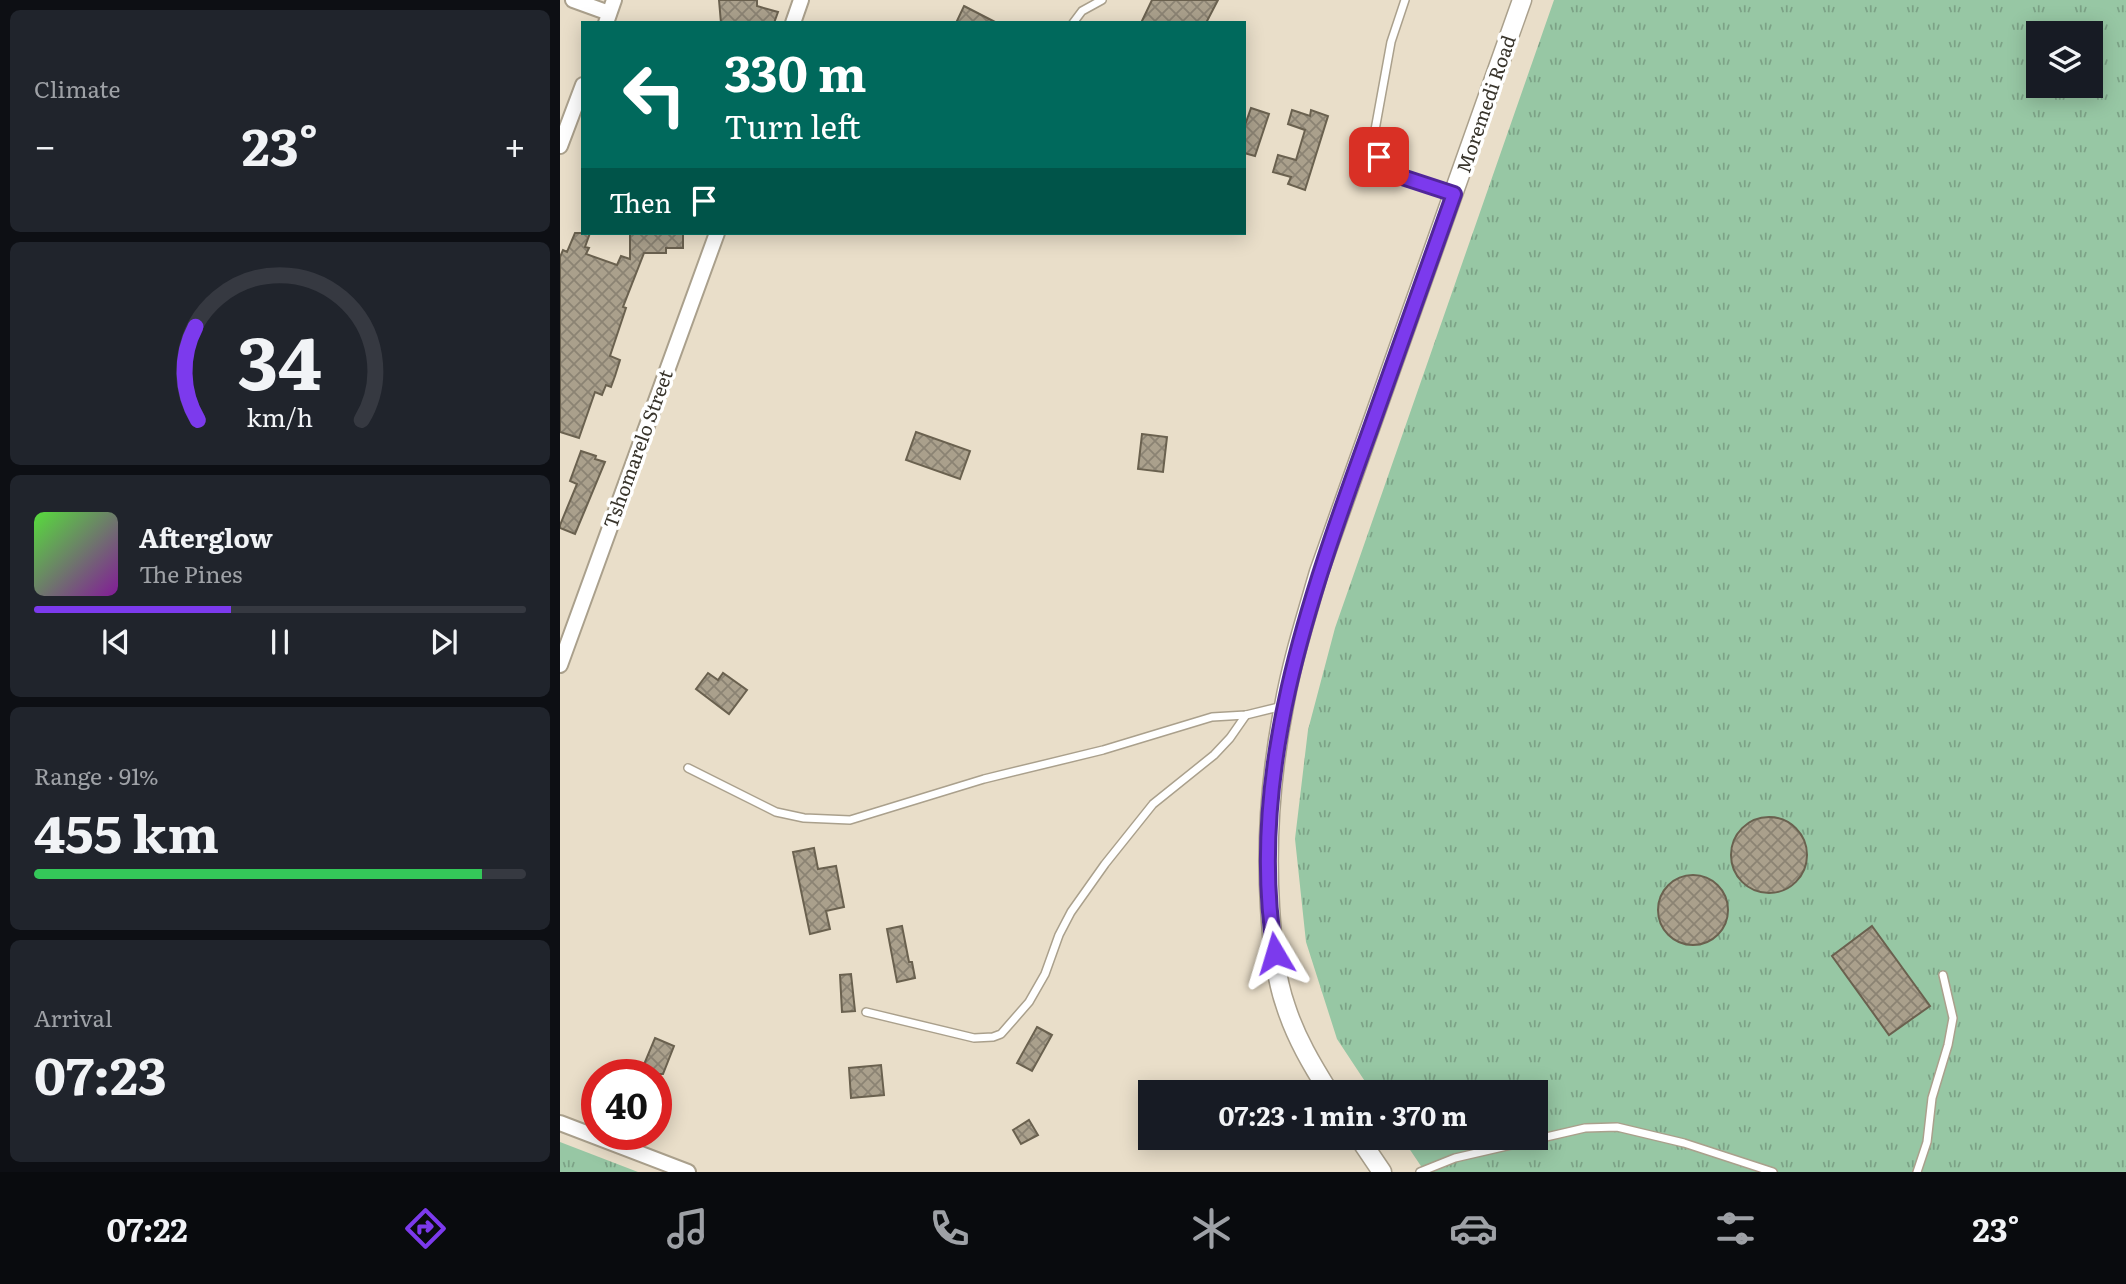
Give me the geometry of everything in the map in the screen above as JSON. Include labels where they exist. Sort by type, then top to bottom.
[{"type":"street","points":[[573,0],[610,12]]},
{"type":"street","points":[[794,21],[801,0]]},
{"type":"street","name":"Moremedi Road","points":[[1321,1080],[1306,1056],[1285,1006],[1272,934],[1269,827],[1283,706],[1319,572],[1522,0]]},
{"type":"street","points":[[560,146],[581,90]]},
{"type":"street","name":"Tshomarelo Street","points":[[560,665],[716,235]]},
{"type":"street","points":[[560,1123],[688,1172]]},
{"type":"street","points":[[1367,1150],[1381,1172]]},
{"type":"lane","points":[[1074,21],[1082,11],[1102,0]]},
{"type":"lane","points":[[1405,0],[1391,41],[1375,130],[1379,157],[1396,175],[1454,194]]},
{"type":"lane","points":[[688,768],[776,812],[804,818],[850,820],[984,779],[1103,750],[1212,717],[1246,715],[1283,706]]},
{"type":"lane","points":[[866,1012],[974,1038],[1001,1034],[1029,1002],[1045,974],[1059,935],[1071,912],[1105,864],[1153,804],[1213,755],[1230,738],[1246,715]]},
{"type":"lane","points":[[1917,1172],[1927,1142],[1932,1098],[1948,1045],[1952,1018],[1943,975]]},
{"type":"lane","points":[[1420,1172],[1455,1158],[1585,1128],[1617,1127],[1684,1143],[1773,1172]]},
{"type":"green space","points":[[1554,0],[2126,0],[2126,1172],[1425,1172],[1410,1150],[1548,1150],[1548,1080],[1364,1080],[1337,1039],[1306,942],[1295,839],[1308,730],[1335,628]]},
{"type":"green space","points":[[560,1142],[638,1172],[560,1172]]},
{"type":"building","points":[[719,0],[757,0],[757,6],[778,12],[775,21],[721,21]]},
{"type":"building","points":[[1152,0],[1218,0],[1207,21],[1142,21]]},
{"type":"building","points":[[964,6],[993,21],[957,21]]},
{"type":"building","points":[[1251,108],[1269,114],[1255,156],[1246,154],[1246,122]]},
{"type":"building","points":[[1292,110],[1310,116],[1311,110],[1328,116],[1305,190],[1288,184],[1291,177],[1273,172],[1278,155],[1296,160],[1305,130],[1288,124]]},
{"type":"building","points":[[575,233],[589,235],[585,247],[589,248],[586,254],[617,265],[621,256],[630,259],[630,235],[683,235],[683,248],[666,248],[666,253],[644,253],[623,307],[626,308],[610,356],[620,360],[615,376],[611,387],[606,385],[602,395],[595,392],[579,438],[560,432],[560,257],[563,250],[567,252]]},
{"type":"building","points":[[916,432],[970,451],[960,479],[906,460]]},
{"type":"building","points":[[1142,434],[1167,437],[1163,472],[1138,469]]},
{"type":"building","points":[[581,451],[605,462],[575,534],[560,528],[560,525],[577,484],[570,481]]},
{"type":"building","points":[[708,673],[718,680],[723,673],[747,690],[729,714],[696,689]]},
{"type":"building","points":[[1769,817],[1783,820],[1796,828],[1804,841],[1807,855],[1804,869],[1796,882],[1783,890],[1769,893],[1755,890],[1742,882],[1734,869],[1731,855],[1734,841],[1742,828],[1755,820]]},
{"type":"building","points":[[814,848],[818,869],[836,866],[844,907],[826,911],[830,929],[810,934],[793,852]]},
{"type":"building","points":[[1693,875],[1718,885],[1728,910],[1718,935],[1693,945],[1668,935],[1658,910],[1668,885]]},
{"type":"building","points":[[902,926],[915,978],[897,982],[887,929]]},
{"type":"building","points":[[1872,926],[1930,1006],[1889,1035],[1832,956]]},
{"type":"building","points":[[851,974],[855,1011],[842,1012],[840,975]]},
{"type":"building","points":[[1037,1027],[1052,1035],[1032,1071],[1017,1063]]},
{"type":"building","points":[[655,1038],[674,1046],[669,1059],[646,1059]]},
{"type":"building","points":[[881,1065],[884,1095],[851,1098],[849,1068]]},
{"type":"building","points":[[1029,1120],[1038,1135],[1021,1144],[1013,1130]]},
{"type":"route","points":[[1275,953],[1269,883],[1269,827],[1283,706],[1319,572],[1454,194],[1396,175],[1379,157]]}]
